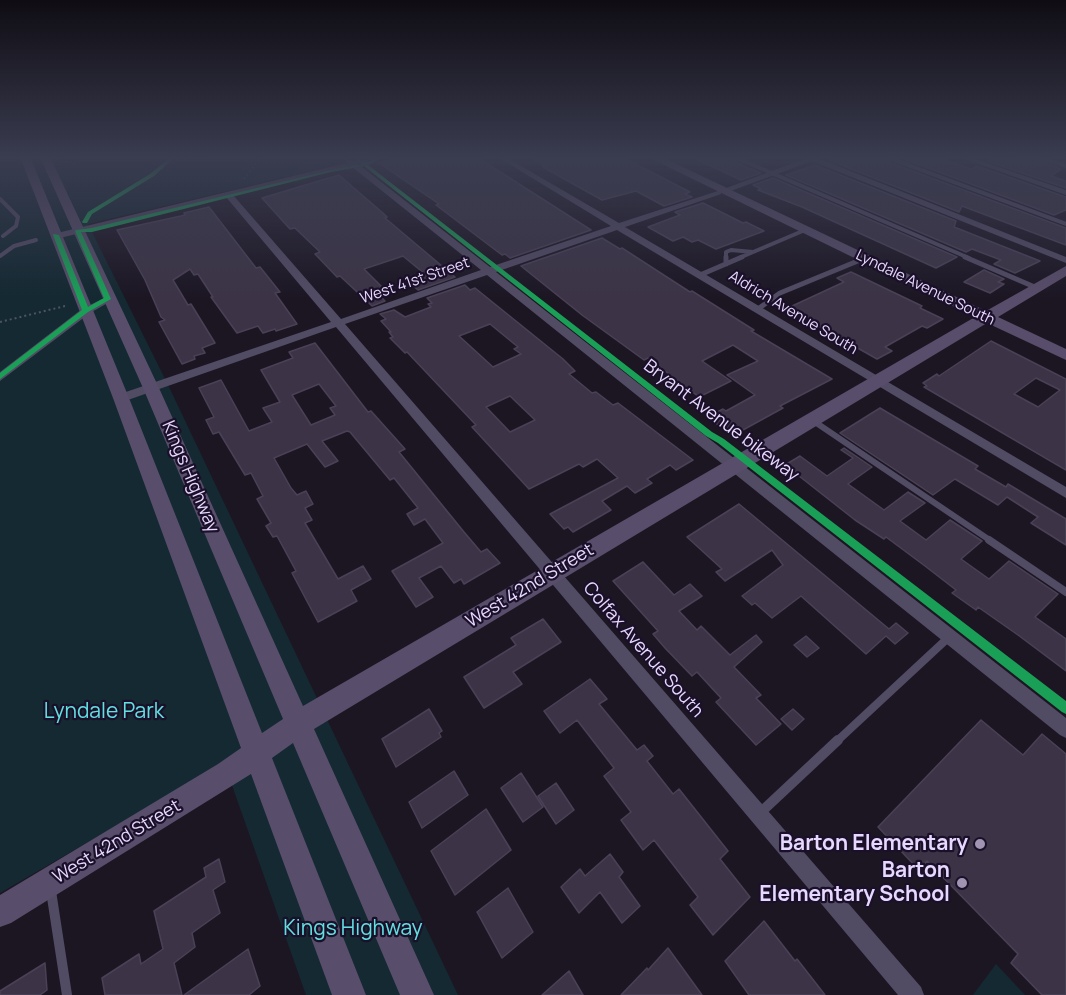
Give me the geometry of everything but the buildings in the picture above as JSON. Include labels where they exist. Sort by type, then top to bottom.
[{"type":"street","name":"Kings Highway","points":[[44,205],[56,236],[75,309],[121,398],[349,995]]},
{"type":"street","name":"Kings Highway","points":[[67,205],[151,388],[296,724],[417,995]]},
{"type":"street","points":[[56,236],[175,205]]},
{"type":"street","name":"Colfax Avenue South","points":[[245,205],[338,324],[913,995]]},
{"type":"street","points":[[406,205],[1066,729]]},
{"type":"street","name":"Aldrich Avenue South","points":[[582,205],[1066,493]]},
{"type":"street","name":"West 41st Street","points":[[121,398],[680,205]]},
{"type":"street","name":"Lyndale Avenue South","points":[[752,205],[1066,355]]},
{"type":"street","points":[[929,205],[1066,260]]},
{"type":"street","name":"West 42nd Street","points":[[0,912],[256,755],[296,724],[1066,270]]},
{"type":"street","points":[[0,377],[75,309],[108,299]]},
{"type":"lane","points":[[9,205],[18,215],[19,222],[16,229],[2,236],[14,246]]},
{"type":"lane","points":[[846,205],[1036,288]]},
{"type":"lane","points":[[1016,205],[1066,224]]},
{"type":"lane","points":[[700,275],[806,230]]},
{"type":"lane","points":[[0,256],[14,246],[36,240]]},
{"type":"lane","points":[[726,264],[726,252],[731,250],[753,252]]},
{"type":"lane","points":[[758,309],[780,293],[834,268],[847,267],[865,258]]},
{"type":"lane","points":[[812,420],[1066,592]]},
{"type":"lane","points":[[758,814],[949,637]]},
{"type":"lane","points":[[50,882],[67,995]]},
{"type":"path","points":[[0,322],[75,309]]},
{"type":"green space","name":"Lyndale Park","points":[[0,205],[166,205],[88,224],[169,387],[458,995],[306,995],[228,774],[235,757],[0,893]]},
{"type":"green space","points":[[996,964],[1025,995],[973,995]]},
{"type":"cycle path","points":[[85,222],[90,213],[102,205]]},
{"type":"cycle path","points":[[0,377],[86,311],[108,299],[78,231],[92,230],[192,205]]},
{"type":"cycle path","name":"Bryant Avenue bikeway","points":[[417,205],[709,434],[1066,708]]},
{"type":"cycle path","points":[[56,235],[86,311]]},
{"type":"place","name":"Barton Elementary","points":[[980,844]]},
{"type":"place","name":"Barton Elementary School","points":[[962,883]]}]
